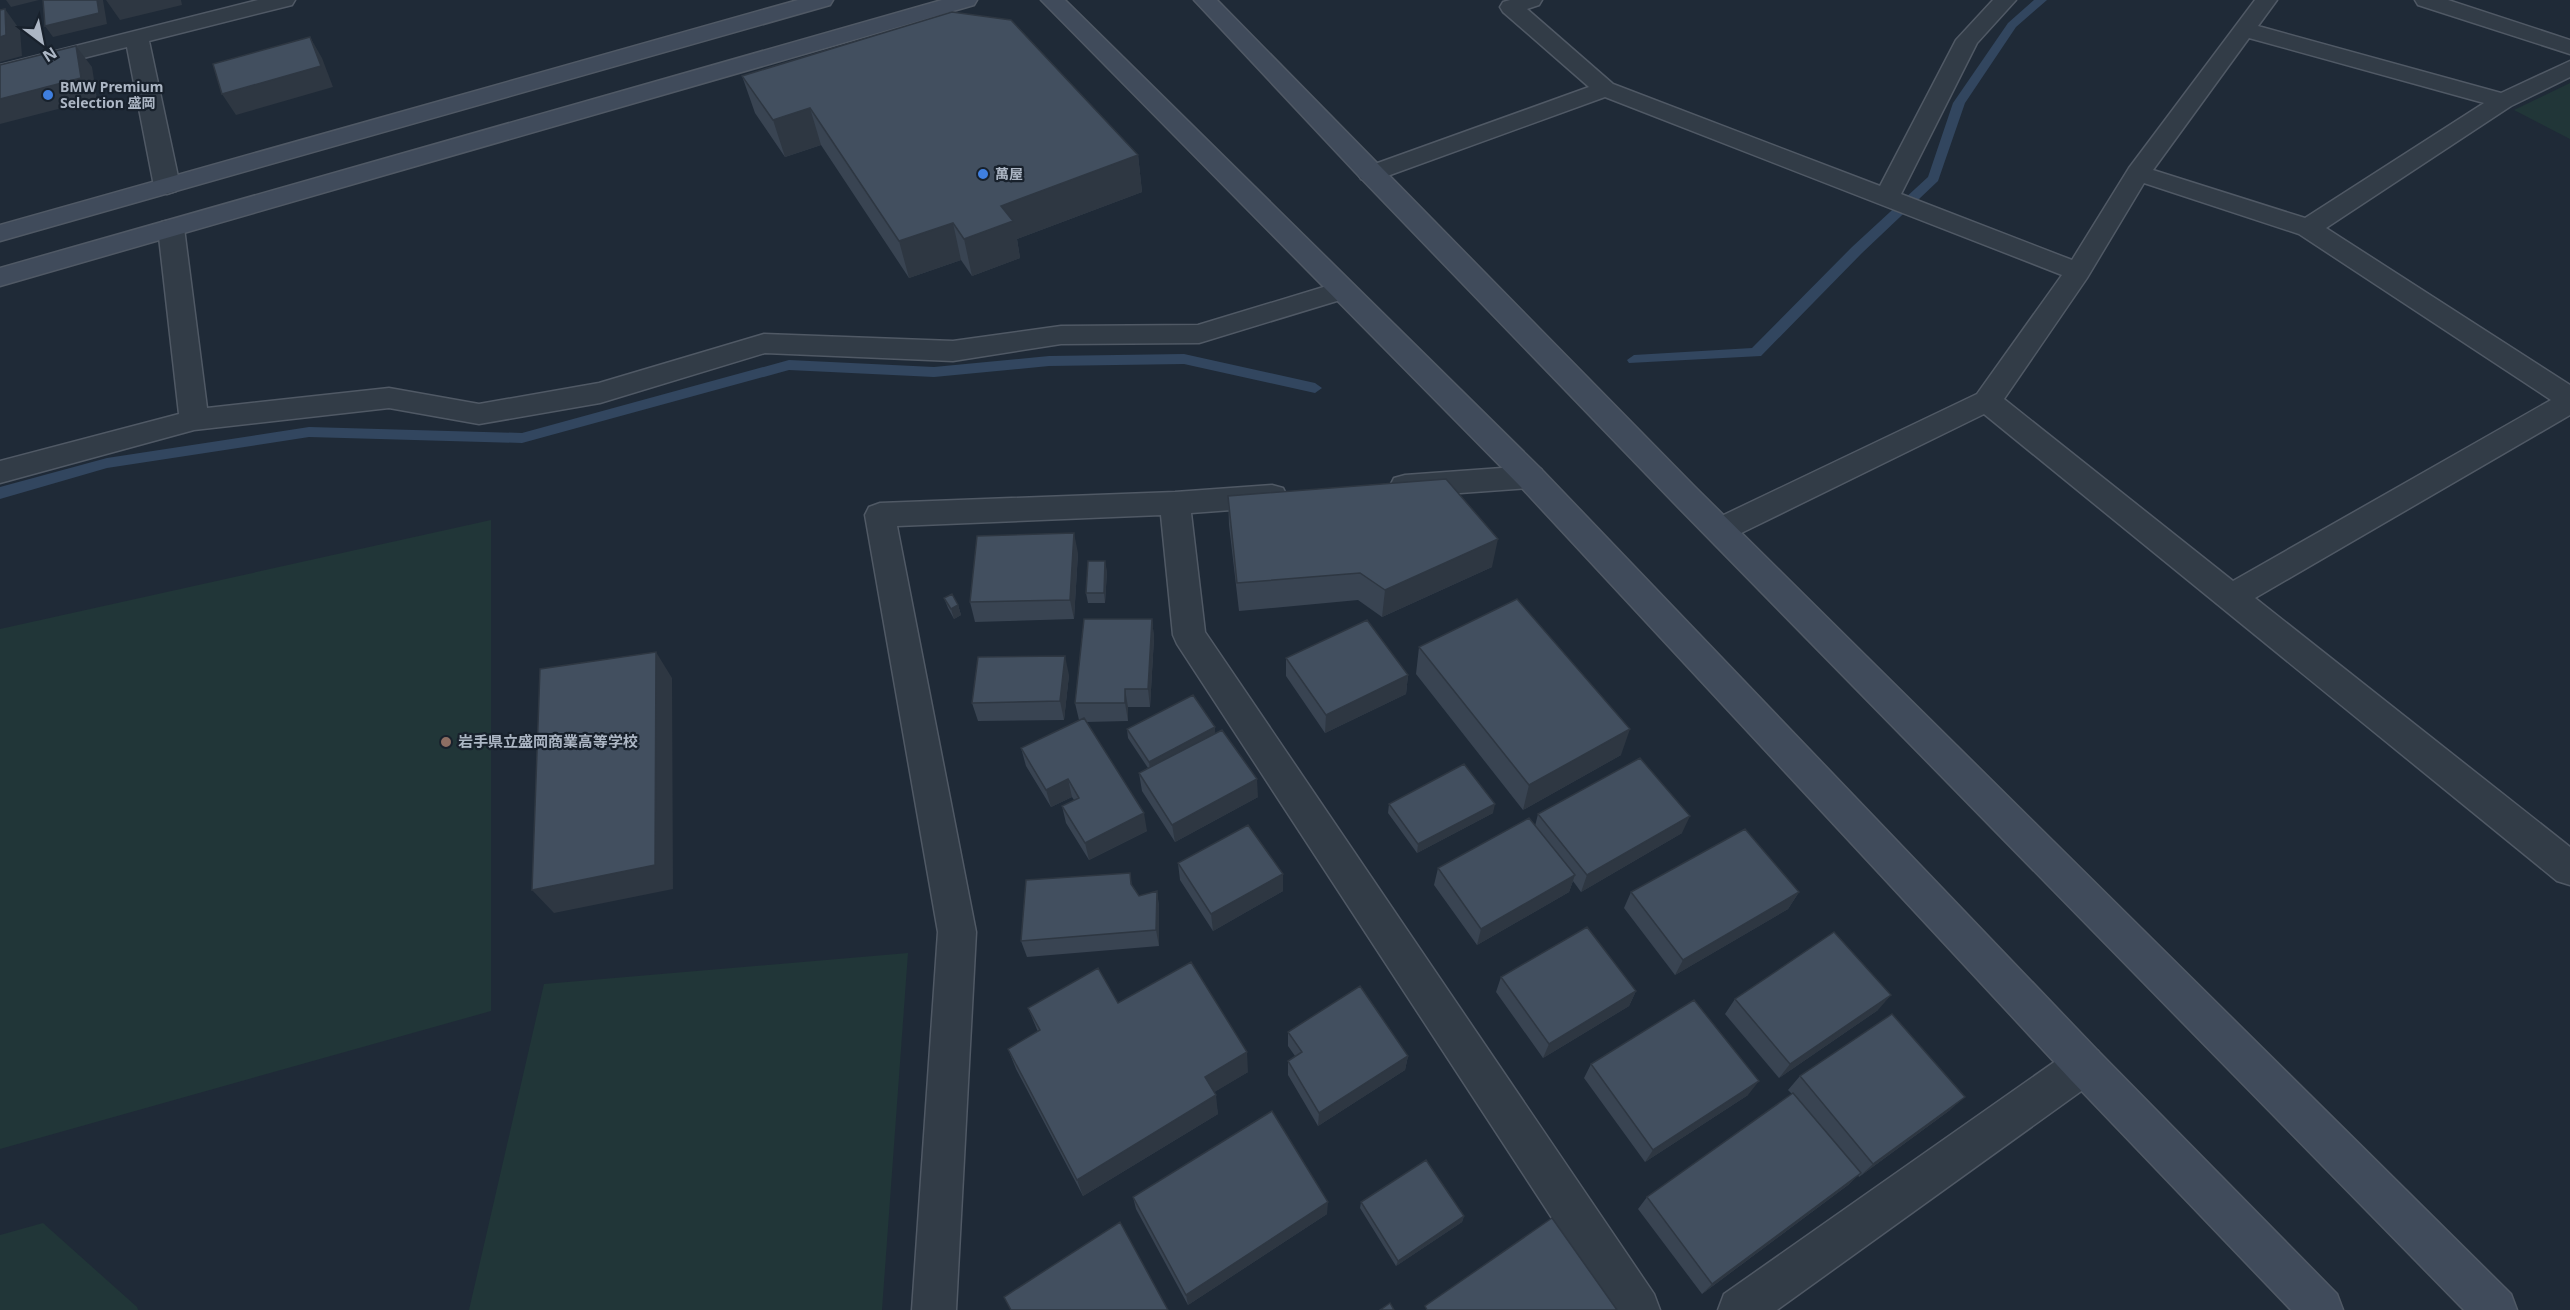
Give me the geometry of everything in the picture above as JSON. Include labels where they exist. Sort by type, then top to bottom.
[{"type":"street","points":[[0,72],[284,0]]},
{"type":"street","points":[[0,233],[822,0]]},
{"type":"street","points":[[0,277],[966,0]]},
{"type":"street","points":[[1052,0],[1341,291],[1530,477],[2084,1065],[2321,1310]]},
{"type":"street","points":[[1205,0],[1370,174],[1720,530],[2495,1310]]},
{"type":"street","points":[[1531,0],[1511,7],[1605,89],[2078,272]]},
{"type":"street","points":[[1886,199],[1967,40],[2005,0]]},
{"type":"street","points":[[1720,530],[1987,401],[2078,272],[2138,173],[2266,0]]},
{"type":"street","points":[[2426,0],[2570,47]]},
{"type":"street","points":[[2246,30],[2503,101]]},
{"type":"street","points":[[137,37],[166,186]]},
{"type":"street","points":[[2308,228],[2503,101],[2570,68]]},
{"type":"street","points":[[1370,174],[1605,89]]},
{"type":"street","points":[[2138,173],[2308,228],[2570,400],[2230,597]]},
{"type":"street","points":[[171,228],[194,420]]},
{"type":"street","points":[[0,472],[194,420],[389,398],[479,414],[600,393],[764,343],[953,351],[1061,335],[1199,334],[1341,291]]},
{"type":"street","points":[[1987,401],[2570,869]]},
{"type":"street","points":[[1376,488],[1530,477]]},
{"type":"street","points":[[934,1310],[957,932],[880,515],[1175,503],[1305,494]]},
{"type":"street","points":[[1175,503],[1189,635],[1638,1310]]},
{"type":"street","points":[[1740,1310],[2084,1065]]},
{"type":"green space","points":[[2570,83],[2570,139],[2514,110]]},
{"type":"green space","points":[[491,520],[491,1011],[0,1149],[0,629]]},
{"type":"green space","points":[[908,953],[882,1310],[469,1310],[544,984]]},
{"type":"green space","points":[[43,1223],[138,1310],[0,1310],[0,1235]]},
{"type":"building","points":[[43,0],[97,0],[99,13],[45,26]]},
{"type":"building","points":[[5,9],[6,35],[0,37],[0,10]]},
{"type":"building","name":"萬屋","points":[[952,12],[1011,20],[1138,155],[1001,206],[1013,221],[964,239],[953,223],[899,241],[810,108],[773,120],[742,76]]},
{"type":"building","points":[[310,37],[321,66],[222,94],[213,64]]},
{"type":"building","points":[[76,46],[81,78],[0,99],[0,65]]},
{"type":"building","points":[[1446,479],[1498,539],[1385,590],[1360,573],[1237,583],[1228,496]]},
{"type":"building","points":[[1074,533],[1070,600],[970,602],[977,536]]},
{"type":"building","points":[[1088,561],[1105,561],[1104,593],[1086,593]]},
{"type":"building","points":[[952,594],[958,605],[951,609],[944,598]]},
{"type":"building","points":[[1517,599],[1630,729],[1529,785],[1419,647]]},
{"type":"building","points":[[1084,619],[1152,619],[1148,689],[1125,689],[1125,703],[1075,703]]},
{"type":"building","points":[[1367,620],[1408,675],[1326,715],[1286,658]]},
{"type":"building","points":[[656,652],[655,865],[532,890],[540,669]]},
{"type":"building","points":[[1065,656],[1060,701],[972,703],[978,657]]},
{"type":"building","points":[[1193,695],[1215,727],[1149,762],[1127,729]]},
{"type":"building","points":[[1084,718],[1144,813],[1085,843],[1062,806],[1079,798],[1068,779],[1046,790],[1021,748]]},
{"type":"building","points":[[1222,730],[1257,779],[1172,825],[1139,773]]},
{"type":"building","points":[[1640,758],[1690,816],[1587,875],[1538,814]]},
{"type":"building","points":[[1464,764],[1495,804],[1418,844],[1389,804]]},
{"type":"building","points":[[1529,818],[1575,875],[1481,929],[1438,868]]},
{"type":"building","points":[[1248,825],[1283,874],[1211,914],[1178,863]]},
{"type":"building","points":[[1745,829],[1799,892],[1683,960],[1631,892]]},
{"type":"building","points":[[1130,873],[1131,884],[1139,896],[1157,891],[1156,930],[1021,941],[1026,880]]},
{"type":"building","points":[[1587,927],[1636,991],[1549,1044],[1501,977]]},
{"type":"building","points":[[1834,932],[1891,995],[1790,1064],[1735,999]]},
{"type":"building","points":[[1191,962],[1247,1052],[1205,1077],[1216,1095],[1077,1180],[1008,1049],[1040,1030],[1028,1008],[1098,968],[1118,1003]]},
{"type":"building","points":[[1360,986],[1408,1056],[1319,1113],[1288,1061],[1302,1052],[1288,1032]]},
{"type":"building","points":[[1694,1000],[1759,1081],[1653,1150],[1591,1064]]},
{"type":"building","points":[[1892,1014],[1965,1097],[1873,1164],[1800,1076]]},
{"type":"building","points":[[1793,1093],[1861,1173],[1712,1284],[1647,1197]]},
{"type":"building","points":[[1272,1111],[1328,1202],[1186,1295],[1133,1197]]},
{"type":"building","points":[[1426,1160],[1464,1216],[1398,1261],[1361,1202]]},
{"type":"building","points":[[1552,1218],[1617,1310],[1427,1310],[1425,1306]]},
{"type":"building","points":[[1120,1222],[1168,1310],[1011,1310],[1004,1297]]},
{"type":"building","points":[[1390,1303],[1394,1310],[1380,1310]]},
{"type":"waterway","points":[[1634,360],[1756,353],[1857,250],[1934,178],[1959,103],[2012,25],[2041,0]]},
{"type":"waterway","points":[[0,493],[107,463],[309,432],[522,438],[789,365],[934,372],[1049,361],[1184,359],[1315,388]]},
{"type":"place","name":"BMW Premium Selection 盛岡","points":[[48,95]]},
{"type":"place","name":"萬屋","points":[[983,174]]},
{"type":"place","name":"岩手県立盛岡商業高等学校","points":[[446,742]]}]
